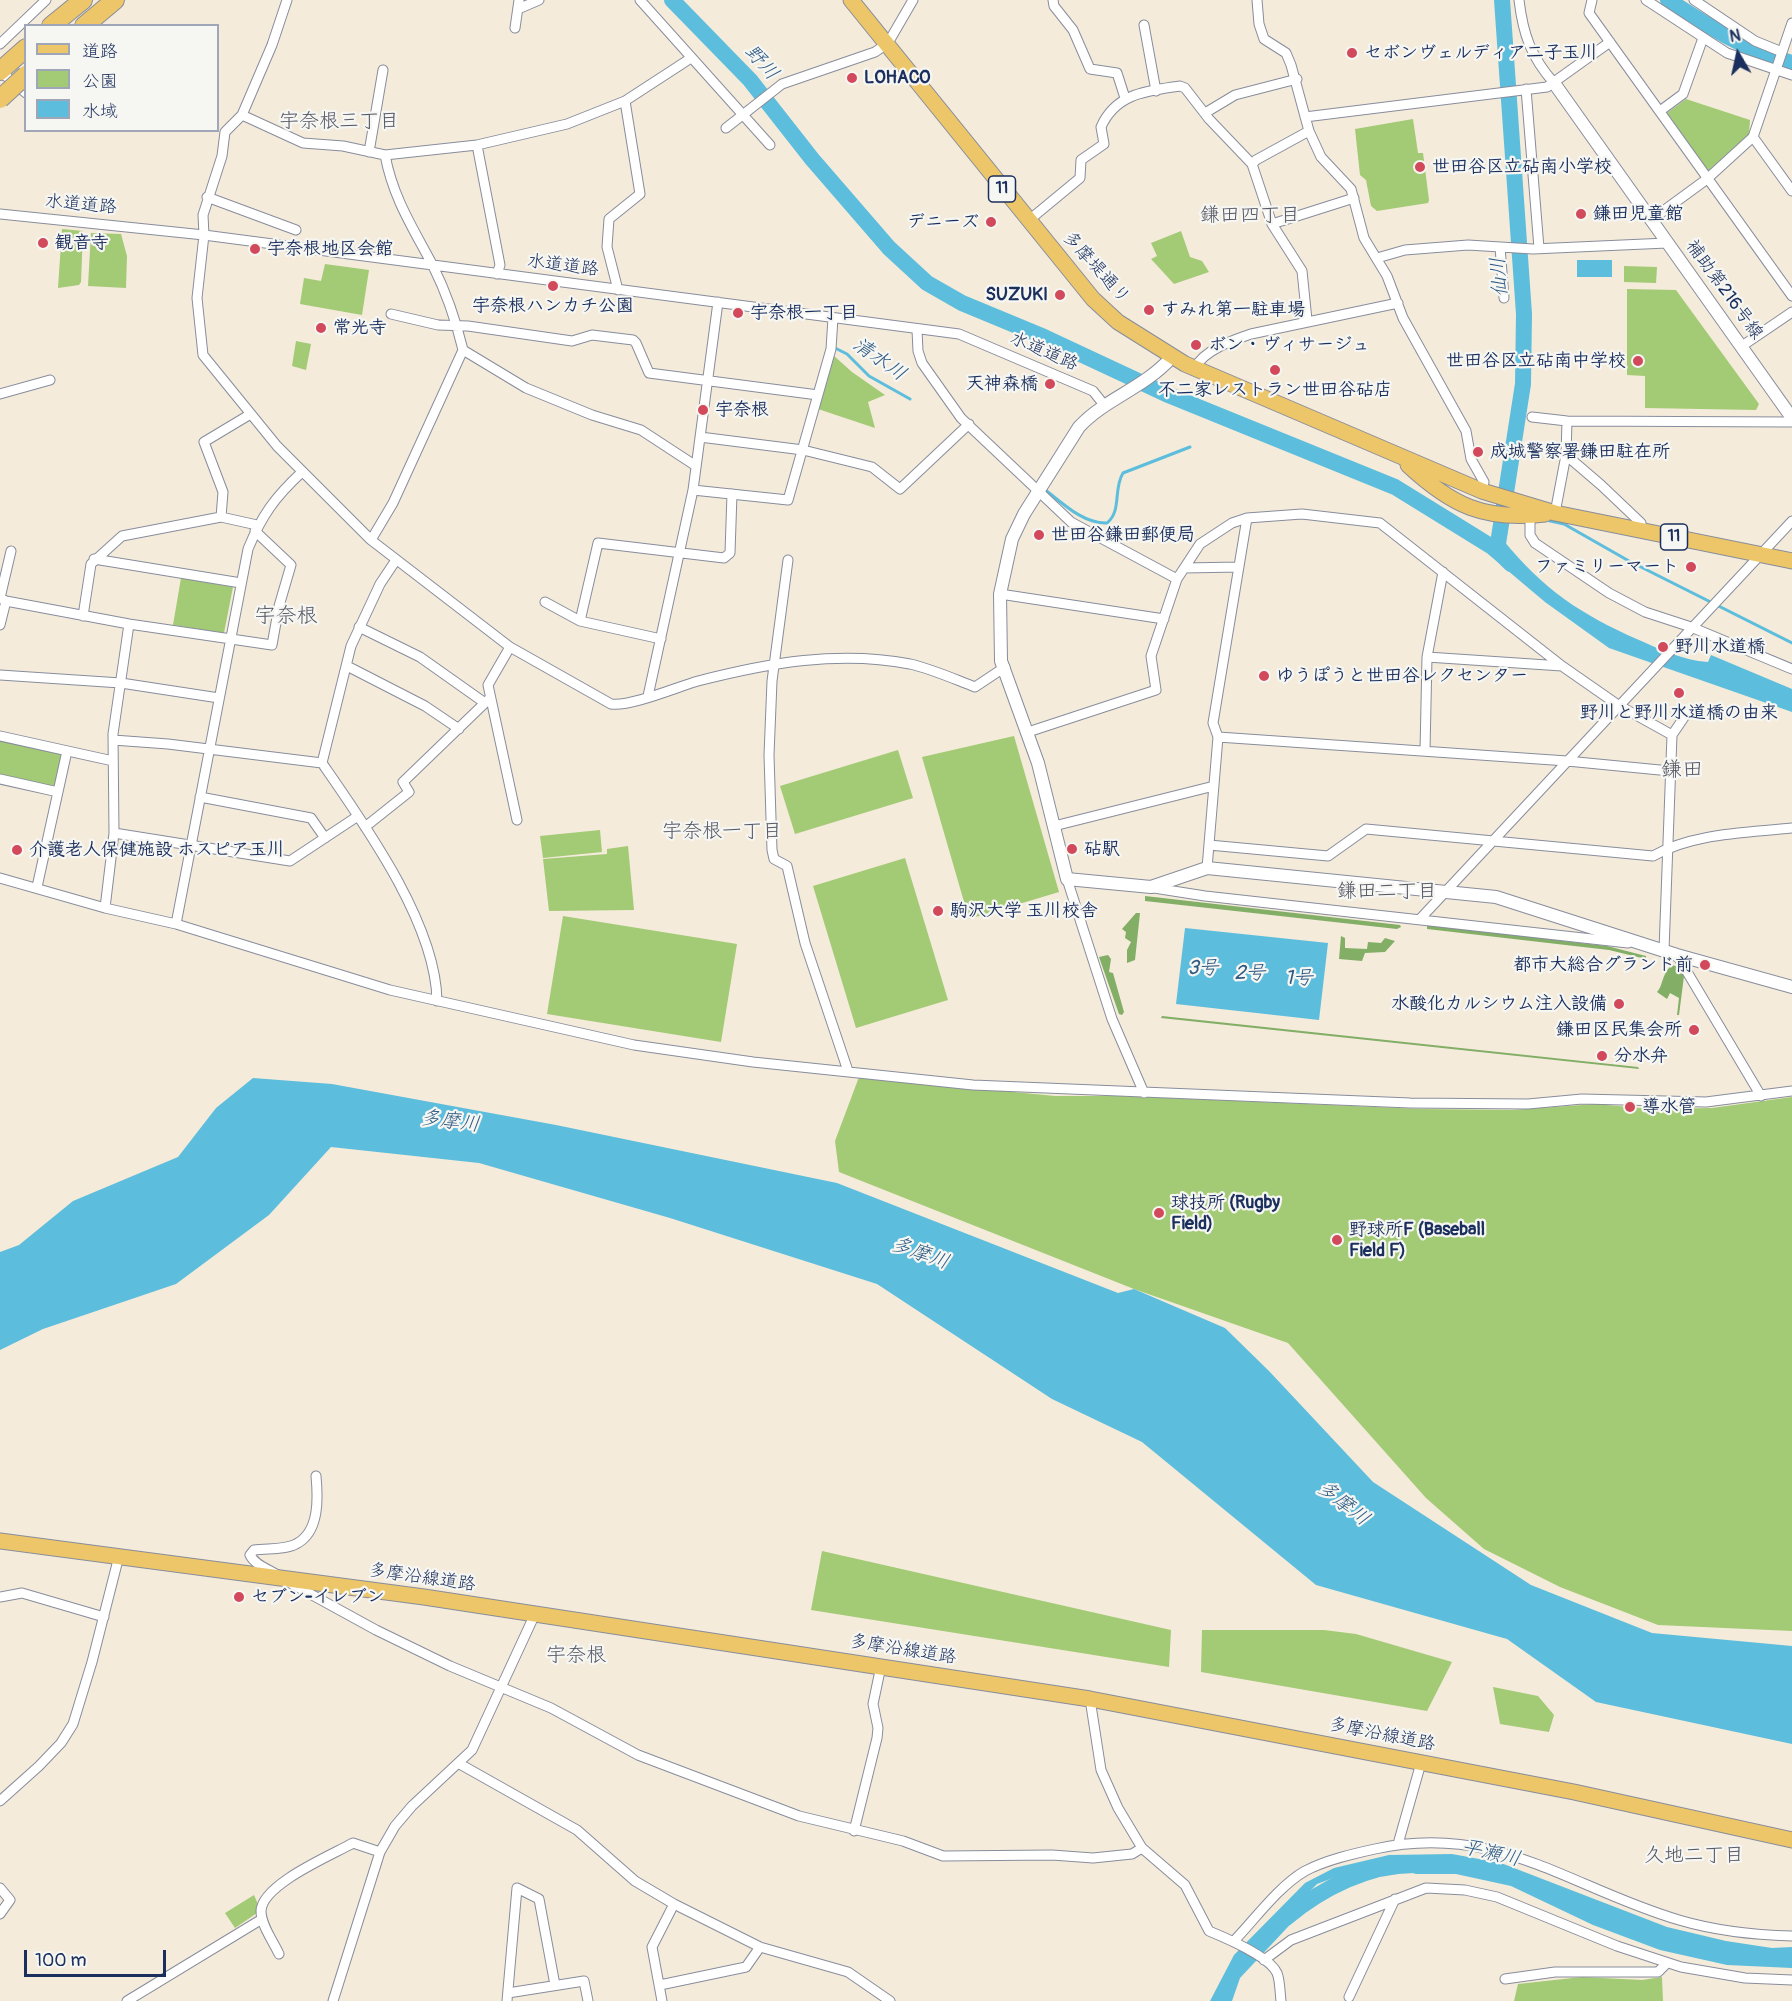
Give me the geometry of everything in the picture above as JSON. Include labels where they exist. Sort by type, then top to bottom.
[{"type":"highway","points":[[53,24],[83,0]]},
{"type":"highway","points":[[86,24],[116,0]]},
{"type":"highway","points":[[0,71],[24,50]]},
{"type":"highway","points":[[0,99],[24,77]]},
{"type":"main road","name":"多摩堤通り","points":[[851,0],[888,43],[1028,221],[1105,311],[1169,361],[1195,368],[1488,493],[1515,502],[1555,513],[1792,561]]},
{"type":"main road","name":"多摩堤通り","points":[[1397,454],[1433,488],[1469,509],[1487,514],[1530,516],[1555,513]]},
{"type":"main road","name":"多摩沿線道路","points":[[0,1541],[535,1614],[1090,1699],[1574,1792],[1792,1840]]},
{"type":"street","points":[[0,44],[46,0]]},
{"type":"street","points":[[287,0],[272,45],[242,115],[221,131],[222,156],[203,215],[204,235],[196,298],[203,355],[249,415],[302,472],[371,540],[425,579],[510,647],[610,704],[618,705],[775,663],[832,658],[873,659],[912,665],[975,687],[1005,667]]},
{"type":"street","points":[[515,28],[518,5],[539,0]]},
{"type":"street","points":[[640,0],[742,117],[770,145]]},
{"type":"street","points":[[726,128],[782,84],[875,52],[888,43],[913,0]]},
{"type":"street","points":[[1053,0],[1054,6],[1073,30],[1090,69],[1118,73],[1125,98]]},
{"type":"street","points":[[1257,0],[1259,24],[1264,39],[1286,53],[1297,79],[1309,130],[1321,157],[1352,189],[1364,238],[1377,258],[1398,303],[1466,431],[1471,459],[1488,493]]},
{"type":"street","name":"補助第216号線","points":[[1519,0],[1527,44],[1540,68],[1554,84],[1742,346],[1792,420]]},
{"type":"street","points":[[1592,0],[1589,13],[1792,296]]},
{"type":"street","points":[[1646,0],[1727,53],[1792,75]]},
{"type":"street","points":[[1694,0],[1755,41],[1782,52]]},
{"type":"street","points":[[1651,220],[1707,179],[1753,136],[1792,23]]},
{"type":"street","points":[[1144,26],[1156,91]]},
{"type":"street","points":[[1660,111],[1683,94],[1703,38]]},
{"type":"street","points":[[1305,117],[1547,87],[1610,42]]},
{"type":"street","points":[[242,115],[303,143],[386,155],[477,145],[567,124],[625,102],[690,58]]},
{"type":"street","points":[[369,152],[384,70]]},
{"type":"street","points":[[0,71],[24,91]]},
{"type":"street","points":[[1204,113],[1235,94],[1297,79]]},
{"type":"street","points":[[1028,221],[1077,180],[1081,160],[1104,144],[1101,135],[1104,120],[1125,98],[1180,86],[1185,88],[1204,113],[1252,164],[1272,224],[1302,271],[1307,320]]},
{"type":"street","points":[[1523,89],[1536,248]]},
{"type":"street","points":[[618,290],[607,248],[609,219],[640,194],[625,102]]},
{"type":"street","points":[[1252,164],[1309,130]]},
{"type":"street","points":[[1753,136],[1792,192]]},
{"type":"street","points":[[477,145],[500,265],[497,274]]},
{"type":"street","points":[[371,540],[393,503],[463,350],[457,327],[432,266],[391,185],[386,155]]},
{"type":"street","points":[[207,197],[296,230]]},
{"type":"street","points":[[1272,224],[1354,198]]},
{"type":"street","name":"水道道路","points":[[0,214],[204,235],[959,334],[1093,391],[1105,406]]},
{"type":"street","points":[[1377,258],[1405,250],[1468,245],[1536,248],[1667,243]]},
{"type":"street","points":[[1504,247],[1504,298]]},
{"type":"street","points":[[648,696],[693,490],[718,303]]},
{"type":"street","points":[[1195,368],[1198,362],[1229,342],[1307,320],[1398,303]]},
{"type":"street","points":[[1742,346],[1792,312]]},
{"type":"street","points":[[391,314],[457,327],[572,341],[592,335],[633,340],[649,374],[818,395]]},
{"type":"street","points":[[693,490],[788,500],[831,349],[833,318]]},
{"type":"street","points":[[917,330],[918,351],[922,363],[942,393],[969,424],[1039,492],[1071,522],[1177,579]]},
{"type":"street","points":[[463,350],[526,388],[611,422],[641,430],[696,466]]},
{"type":"street","points":[[1144,1093],[1112,1019],[1067,879],[1028,732],[1001,661],[1000,594],[1012,539],[1079,427],[1105,406],[1119,400],[1169,361]]},
{"type":"street","points":[[0,394],[50,380]]},
{"type":"street","points":[[221,517],[224,492],[204,442],[249,415]]},
{"type":"street","points":[[1532,417],[1567,422],[1792,420]]},
{"type":"street","points":[[1555,513],[1566,455],[1567,422]]},
{"type":"street","points":[[700,437],[803,450],[872,467],[900,489],[969,424]]},
{"type":"street","points":[[1566,455],[1602,485],[1641,523],[1640,530]]},
{"type":"street","points":[[176,924],[241,583],[256,528],[276,497],[302,472]]},
{"type":"street","points":[[580,621],[598,543],[724,558],[730,553],[732,494]]},
{"type":"street","points":[[1028,732],[1156,690],[1151,656],[1177,579],[1200,544],[1232,523],[1247,518],[1302,514],[1380,523],[1562,666],[1618,705],[1672,735]]},
{"type":"street","points":[[1530,516],[1531,538],[1547,552],[1609,593],[1645,612],[1691,627],[1792,669]]},
{"type":"street","points":[[2,599],[83,616],[129,624],[272,645],[279,606],[291,565],[256,528],[221,517],[122,536],[91,564],[83,616]]},
{"type":"street","points":[[1207,868],[1218,737],[1214,723],[1247,518]]},
{"type":"street","points":[[1420,919],[1792,521]]},
{"type":"street","points":[[0,626],[2,599],[11,551]]},
{"type":"street","points":[[94,559],[241,583]]},
{"type":"street","points":[[396,560],[380,584],[351,646],[322,763],[366,827],[410,905],[429,955],[436,984],[437,1001]]},
{"type":"street","points":[[788,560],[775,663],[770,755],[772,850],[774,859],[787,866],[805,943],[848,1071]]},
{"type":"street","points":[[1184,568],[1239,567]]},
{"type":"street","points":[[1425,751],[1427,657],[1443,572]]},
{"type":"street","points":[[1000,594],[1164,619]]},
{"type":"street","points":[[545,602],[580,621],[661,639]]},
{"type":"street","points":[[105,908],[114,833],[112,740],[129,624]]},
{"type":"street","points":[[359,627],[420,657],[487,701]]},
{"type":"street","points":[[510,647],[488,685],[487,701],[517,820]]},
{"type":"street","points":[[1427,657],[1562,666]]},
{"type":"street","points":[[347,666],[425,706],[459,729]]},
{"type":"street","points":[[0,675],[121,683],[219,698]]},
{"type":"street","points":[[366,827],[409,792],[403,782],[487,701]]},
{"type":"street","points":[[1664,950],[1672,735],[1687,713]]},
{"type":"street","points":[[0,736],[113,761]]},
{"type":"street","points":[[1218,737],[1670,771]]},
{"type":"street","points":[[112,740],[322,763]]},
{"type":"street","points":[[37,887],[67,751]]},
{"type":"street","points":[[0,779],[58,792]]},
{"type":"street","points":[[1054,826],[1214,786]]},
{"type":"street","points":[[200,797],[311,818],[325,838]]},
{"type":"street","points":[[114,833],[290,861],[358,816]]},
{"type":"street","points":[[1209,845],[1328,856],[1366,830],[1653,856],[1668,847],[1718,837],[1792,828]]},
{"type":"street","points":[[1151,887],[1207,868],[1447,890],[1496,897],[1677,955],[1792,987]]},
{"type":"street","points":[[0,878],[105,908],[176,924],[390,990],[634,1045],[753,1062],[972,1085],[1410,1103],[1528,1104],[1582,1099],[1706,1102],[1792,1092]]},
{"type":"street","points":[[1067,879],[1627,943],[1641,942]]},
{"type":"street","points":[[1677,955],[1761,1096]]},
{"type":"street","points":[[316,1476],[318,1506],[303,1539],[296,1545],[254,1550],[250,1555],[256,1563],[273,1569],[283,1579],[376,1630],[501,1688],[551,1708],[638,1755],[799,1816],[903,1841],[952,1856],[1043,1854],[1093,1858],[1132,1854],[1142,1848]]},
{"type":"street","points":[[0,1801],[61,1743],[73,1724],[119,1556]]},
{"type":"street","points":[[0,1597],[22,1593],[104,1617]]},
{"type":"street","points":[[333,2001],[380,1852],[394,1827],[412,1806],[472,1750],[535,1614]]},
{"type":"street","points":[[855,1831],[877,1738],[878,1728],[873,1704],[880,1666]]},
{"type":"street","points":[[1090,1699],[1101,1770],[1118,1808],[1142,1848],[1185,1885],[1209,1931],[1236,1942],[1262,1959],[1277,1973],[1281,2001]]},
{"type":"street","points":[[458,1762],[577,1830],[636,1881],[674,1904],[759,1947],[848,1972],[890,2001]]},
{"type":"street","points":[[1398,1844],[1422,1763]]},
{"type":"street","points":[[1236,1942],[1273,1898],[1304,1872],[1334,1860],[1398,1844],[1441,1842],[1495,1850],[1680,1920],[1733,1931],[1792,1936]]},
{"type":"street","points":[[279,1954],[262,1920],[263,1902],[272,1890],[311,1865],[353,1843],[380,1852]]},
{"type":"street","points":[[0,1888],[10,1900],[0,1914]]},
{"type":"street","points":[[555,1985],[539,1899],[517,1888],[508,1997],[555,1985],[584,1981],[588,2001]]},
{"type":"street","points":[[1262,1959],[1291,1940],[1426,1888],[1465,1890],[1497,1897],[1617,1946],[1667,1963],[1710,1974],[1792,1980]]},
{"type":"street","points":[[1349,1996],[1395,1899]]},
{"type":"street","points":[[662,2001],[652,1947],[674,1904]]},
{"type":"street","points":[[127,2001],[262,1920]]},
{"type":"street","points":[[660,1985],[746,1967],[759,1947]]},
{"type":"street","points":[[1505,1979],[1555,1972],[1658,1972],[1667,1963]]},
{"type":"green space","points":[[1686,99],[1750,120],[1749,134],[1708,171],[1667,113]]},
{"type":"green space","points":[[1413,119],[1418,153],[1423,153],[1428,203],[1377,211],[1371,206],[1366,180],[1360,175],[1355,129]]},
{"type":"green space","points":[[62,229],[83,231],[81,282],[79,285],[58,288]]},
{"type":"green space","points":[[1181,231],[1190,257],[1202,261],[1209,272],[1174,284],[1151,259],[1157,256],[1151,243]]},
{"type":"green space","points":[[91,233],[121,234],[127,256],[126,288],[88,286]]},
{"type":"green space","points":[[325,264],[369,270],[362,315],[300,304],[304,278],[321,281]]},
{"type":"green space","points":[[1624,266],[1657,267],[1656,283],[1624,282]]},
{"type":"green space","points":[[1627,289],[1676,290],[1759,404],[1756,410],[1645,408],[1645,376],[1627,375]]},
{"type":"green space","points":[[296,341],[311,344],[306,370],[292,366]]},
{"type":"green space","points":[[833,355],[852,372],[885,395],[868,402],[875,428],[818,409]]},
{"type":"green space","points":[[181,578],[233,587],[224,633],[173,625]]},
{"type":"green space","points":[[1014,736],[1059,892],[969,919],[922,757]]},
{"type":"green space","points":[[0,739],[59,753],[62,757],[56,784],[51,787],[0,775]]},
{"type":"green space","points":[[898,750],[913,798],[795,834],[780,786]]},
{"type":"green space","points":[[600,830],[602,852],[543,858],[540,836]]},
{"type":"green space","points":[[628,846],[634,910],[549,911],[543,859],[607,854],[607,849]]},
{"type":"green space","points":[[905,858],[948,1000],[856,1028],[813,886]]},
{"type":"green space","points":[[1145,896],[1400,925],[1401,927],[1397,929],[1145,901]]},
{"type":"green space","points":[[1136,913],[1140,913],[1135,960],[1127,963],[1127,950],[1131,942],[1125,938],[1126,932],[1122,929]]},
{"type":"green space","points":[[563,916],[737,944],[721,1042],[547,1014]]},
{"type":"green space","points":[[1427,925],[1607,946],[1646,956],[1646,959],[1609,950],[1427,929]]},
{"type":"green space","points":[[1341,936],[1345,938],[1345,948],[1367,949],[1368,942],[1381,943],[1385,938],[1395,941],[1385,952],[1365,953],[1362,961],[1339,959]]},
{"type":"green space","points":[[1108,955],[1111,959],[1109,972],[1113,973],[1124,1012],[1122,1015],[1119,1014],[1099,957]]},
{"type":"green space","points":[[1672,965],[1679,967],[1684,976],[1679,1015],[1677,1015],[1679,998],[1670,993],[1667,999],[1657,992],[1666,972]]},
{"type":"green space","points":[[1162,1016],[1638,1067],[1639,1069],[1161,1018]]},
{"type":"green space","points":[[859,1077],[1055,1096],[1122,1096],[1422,1109],[1512,1110],[1596,1104],[1651,1109],[1712,1108],[1792,1097],[1792,1631],[1658,1625],[1560,1587],[1484,1549],[1426,1498],[1288,1343],[1134,1289],[839,1172],[835,1141]]},
{"type":"green space","points":[[822,1551],[1171,1630],[1169,1667],[811,1610]]},
{"type":"green space","points":[[1202,1630],[1324,1630],[1356,1634],[1452,1662],[1427,1711],[1201,1672]]},
{"type":"green space","points":[[1493,1687],[1538,1696],[1554,1715],[1549,1732],[1500,1724]]},
{"type":"green space","points":[[254,1895],[257,1902],[257,1913],[235,1928],[225,1913]]},
{"type":"green space","points":[[1582,1977],[1642,1980],[1662,1977],[1663,2001],[1514,2001],[1518,1984]]},
{"type":"water","points":[[1577,260],[1612,260],[1612,277],[1577,277]]},
{"type":"water","points":[[1503,540],[1548,587],[1581,610],[1618,630],[1672,654],[1708,662],[1711,655],[1792,689],[1792,712],[1609,648],[1545,602],[1488,554]]},
{"type":"water","points":[[1185,928],[1328,943],[1319,1020],[1176,1004]]},
{"type":"water","name":"多摩川","points":[[253,1078],[332,1084],[556,1125],[837,1183],[1118,1293],[1134,1289],[1225,1328],[1269,1371],[1373,1482],[1531,1585],[1652,1633],[1792,1646],[1792,1744],[1596,1702],[1507,1639],[1316,1585],[1142,1442],[1052,1399],[877,1284],[670,1218],[479,1163],[331,1147],[269,1215],[176,1284],[43,1329],[0,1350],[0,1252],[19,1245],[73,1201],[178,1157],[216,1108]]},
{"type":"water","points":[[1452,1854],[1501,1863],[1667,1927],[1726,1941],[1772,1948],[1792,1947],[1792,1968],[1727,1965],[1660,1950],[1593,1925],[1511,1886],[1456,1874],[1416,1874],[1387,1866],[1344,1874],[1317,1884],[1306,1895],[1300,1914],[1240,1978],[1232,2001],[1210,2001],[1234,1955],[1305,1883],[1334,1868],[1389,1855]]},
{"type":"waterway","name":"野川","points":[[672,0],[750,80],[812,159],[889,248],[927,283],[962,303],[1044,337],[1166,394],[1395,487],[1497,550],[1511,564]]},
{"type":"waterway","name":"仙川","points":[[1497,550],[1523,384],[1524,314],[1502,0]]},
{"type":"waterway","points":[[1668,0],[1712,28],[1743,44],[1792,63]]},
{"type":"waterway","name":"清水川","points":[[833,347],[847,354],[869,376],[910,399]]},
{"type":"waterway","name":"清水川","points":[[1043,488],[1081,516],[1107,523],[1112,518],[1116,506],[1118,486],[1123,473],[1190,447]]},
{"type":"waterway","points":[[1546,520],[1564,524],[1629,561],[1792,643]]},
{"type":"waterway","name":"平瀬川","points":[[1286,1918],[1315,1897],[1364,1873],[1417,1865]]},
{"type":"place","name":"セボンヴェルディア二子玉川","points":[[1352,53]]},
{"type":"place","name":"LOHACO","points":[[852,78]]},
{"type":"place","name":"世田谷区立砧南小学校","points":[[1420,167]]},
{"type":"place","name":"鎌田児童館","points":[[1581,214]]},
{"type":"place","name":"デニーズ","points":[[991,222]]},
{"type":"place","name":"観音寺","points":[[43,243]]},
{"type":"place","name":"宇奈根地区会館","points":[[255,249]]},
{"type":"place","name":"宇奈根ハンカチ公園","points":[[553,286]]},
{"type":"place","name":"SUZUKI","points":[[1060,295]]},
{"type":"place","name":"すみれ第一駐車場","points":[[1149,310]]},
{"type":"place","name":"宇奈根一丁目","points":[[738,313]]},
{"type":"place","name":"常光寺","points":[[321,328]]},
{"type":"place","name":"ボン・ヴィサージュ","points":[[1196,345]]},
{"type":"place","name":"世田谷区立砧南中学校","points":[[1638,361]]},
{"type":"place","name":"不二家レストラン世田谷砧店","points":[[1275,370]]},
{"type":"place","name":"天神森橋","points":[[1050,384]]},
{"type":"place","name":"宇奈根","points":[[703,410]]},
{"type":"place","name":"成城警察署鎌田駐在所","points":[[1478,452]]},
{"type":"place","name":"世田谷鎌田郵便局","points":[[1039,535]]},
{"type":"place","name":"ファミリーマート","points":[[1691,567]]},
{"type":"place","name":"野川水道橋","points":[[1663,647]]},
{"type":"place","name":"ゆうぽうと世田谷レクセンター","points":[[1264,676]]},
{"type":"place","name":"野川と野川水道橋の由来","points":[[1679,693]]},
{"type":"place","name":"砧駅","points":[[1072,849]]},
{"type":"place","name":"介護老人保健施設 ホスピア玉川","points":[[17,850]]},
{"type":"place","name":"駒沢大学 玉川校舎","points":[[938,911]]},
{"type":"place","name":"都市大総合グランド前","points":[[1705,965]]},
{"type":"place","name":"水酸化カルシウム注入設備","points":[[1619,1004]]},
{"type":"place","name":"鎌田区民集会所","points":[[1694,1030]]},
{"type":"place","name":"分水弁","points":[[1602,1056]]},
{"type":"place","name":"導水管","points":[[1630,1107]]},
{"type":"place","name":"球技所 (Rugby Field)","points":[[1159,1213]]},
{"type":"place","name":"野球所F (Baseball Field F)","points":[[1337,1240]]},
{"type":"place","name":"セブン-イレブン","points":[[239,1597]]},
{"type":"district","name":"宇奈根三丁目","points":[[339,122]]},
{"type":"district","name":"鎌田四丁目","points":[[1250,216]]},
{"type":"district","name":"宇奈根","points":[[286,617]]},
{"type":"district","name":"鎌田","points":[[1682,771]]},
{"type":"district","name":"宇奈根一丁目","points":[[722,832]]},
{"type":"district","name":"鎌田二丁目","points":[[1387,892]]},
{"type":"district","name":"宇奈根","points":[[576,1656]]},
{"type":"district","name":"久地二丁目","points":[[1694,1856]]},
{"type":"water label","name":"3号","points":[[1203,969]]},
{"type":"water label","name":"2号","points":[[1250,974]]},
{"type":"water label","name":"1号","points":[[1299,979]]}]
